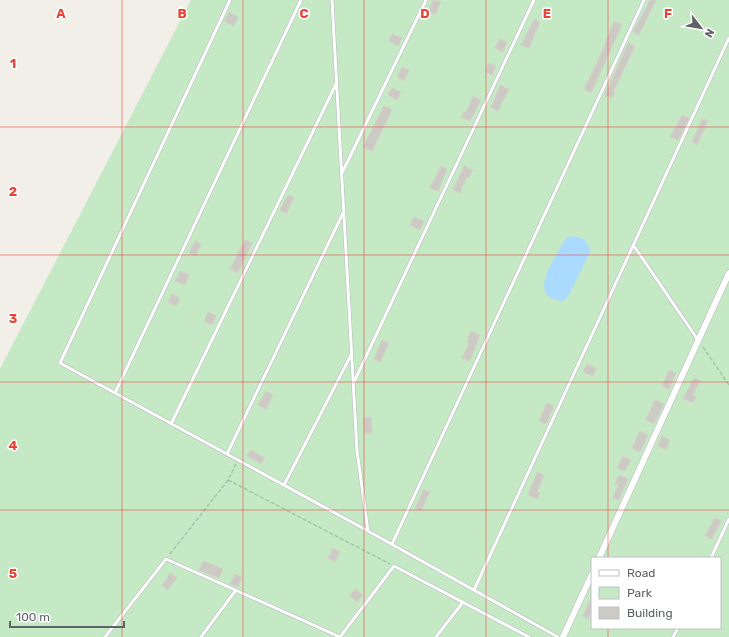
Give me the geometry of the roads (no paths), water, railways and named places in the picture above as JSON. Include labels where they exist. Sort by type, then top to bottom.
[{"type":"street","points":[[599,557],[729,273]]},
{"type":"street","points":[[563,637],[591,576]]},
{"type":"lane","points":[[230,0],[60,363],[392,544],[558,637]]},
{"type":"lane","points":[[115,393],[302,0]]},
{"type":"lane","points":[[332,0],[357,451],[368,531]]},
{"type":"lane","points":[[342,174],[426,0]]},
{"type":"lane","points":[[353,384],[534,0]]},
{"type":"lane","points":[[392,544],[644,0]]},
{"type":"lane","points":[[474,590],[729,38]]},
{"type":"lane","points":[[171,424],[337,82]]},
{"type":"lane","points":[[227,454],[344,212]]},
{"type":"lane","points":[[634,246],[698,340]]},
{"type":"lane","points":[[284,486],[352,354]]},
{"type":"lane","points":[[711,557],[729,519]]},
{"type":"lane","points":[[106,637],[166,559],[340,637],[394,566],[529,637]]},
{"type":"lane","points":[[201,637],[236,590]]},
{"type":"lane","points":[[436,637],[463,602]]},
{"type":"water","points":[[574,236],[584,239],[591,250],[569,295],[563,301],[552,298],[546,293],[544,285],[550,265],[566,238]]}]
